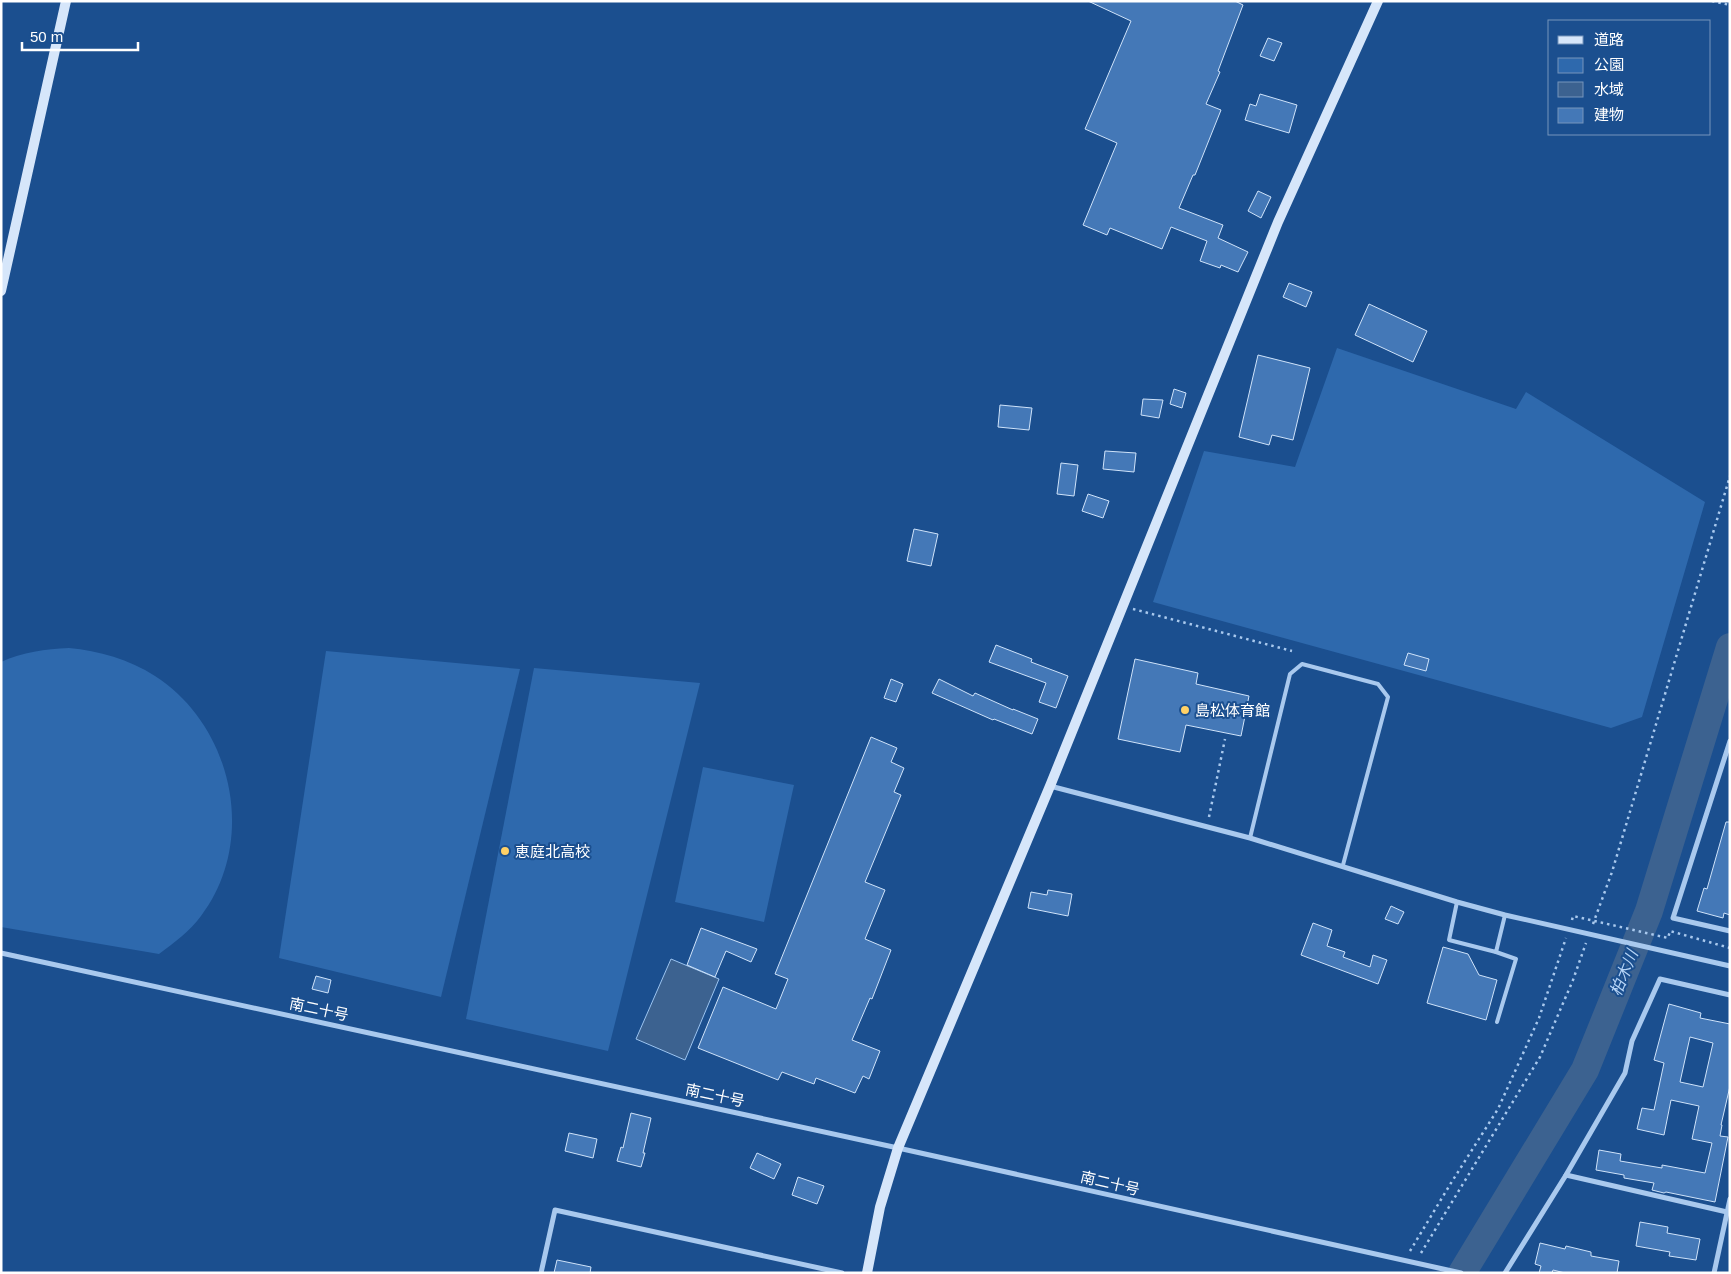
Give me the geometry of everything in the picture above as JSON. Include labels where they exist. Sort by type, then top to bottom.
[{"type":"street","points":[[1,291],[66,1]]},
{"type":"street","points":[[867,1273],[880,1207],[898,1148],[1050,786],[1278,222],[1378,1]]},
{"type":"street","points":[[1730,741],[1673,918],[1730,931]]},
{"type":"street","points":[[1050,786],[1250,838],[1505,915],[1730,966]]},
{"type":"street","name":"南二十号","points":[[1,953],[898,1148],[1461,1273]]},
{"type":"street","points":[[1505,1273],[1566,1175],[1625,1073],[1632,1041],[1660,979],[1730,995]]},
{"type":"street","points":[[1566,1175],[1727,1212]]},
{"type":"street","points":[[1714,1273],[1730,1199]]},
{"type":"street","points":[[541,1273],[555,1210],[842,1273]]},
{"type":"lane","points":[[1250,838],[1290,674],[1302,664],[1378,684],[1388,697],[1342,865]]},
{"type":"lane","points":[[1457,902],[1449,940],[1516,959],[1497,1022]]},
{"type":"lane","points":[[1496,952],[1505,915]]},
{"type":"path","points":[[1712,1],[1730,5]]},
{"type":"path","points":[[1592,926],[1612,872],[1730,476]]},
{"type":"path","points":[[1122,606],[1292,651]]},
{"type":"path","points":[[1207,826],[1225,739]]},
{"type":"path","points":[[1407,1258],[1451,1183],[1498,1109],[1539,1018],[1574,916],[1668,938],[1670,931],[1730,948]]},
{"type":"path","points":[[1415,1263],[1540,1057],[1573,980],[1589,935]]},
{"type":"green space","points":[[1337,348],[1516,409],[1526,392],[1705,502],[1642,717],[1611,728],[1153,602],[1204,451],[1295,467]]},
{"type":"green space","points":[[69,648],[91,651],[124,660],[155,676],[182,698],[203,724],[219,754],[229,787],[232,820],[229,854],[219,886],[192,927],[159,954],[1,927],[1,662],[34,652]]},
{"type":"green space","points":[[326,651],[520,669],[441,997],[279,958]]},
{"type":"green space","points":[[534,668],[700,683],[608,1051],[466,1019]]},
{"type":"green space","points":[[703,767],[794,785],[764,922],[675,902]]},
{"type":"water","points":[[671,959],[719,979],[685,1060],[636,1039]]},
{"type":"building","points":[[1088,1],[1235,1],[1243,5],[1218,71],[1220,72],[1206,104],[1221,110],[1195,175],[1193,175],[1179,208],[1223,225],[1218,238],[1248,252],[1238,272],[1221,265],[1220,268],[1200,261],[1207,241],[1171,227],[1162,249],[1110,228],[1107,235],[1083,225],[1117,143],[1085,129],[1131,21]]},
{"type":"building","points":[[1268,38],[1282,43],[1274,61],[1260,56]]},
{"type":"building","points":[[1260,94],[1297,105],[1289,133],[1245,120],[1250,104],[1256,106]]},
{"type":"building","points":[[1258,191],[1271,197],[1261,218],[1248,211]]},
{"type":"building","points":[[1289,283],[1312,292],[1306,307],[1283,297]]},
{"type":"building","points":[[1369,304],[1427,331],[1413,362],[1355,335]]},
{"type":"building","points":[[1258,355],[1310,368],[1293,440],[1272,435],[1269,445],[1239,437]]},
{"type":"building","points":[[1174,389],[1186,393],[1182,408],[1170,404]]},
{"type":"building","points":[[1143,399],[1163,400],[1159,418],[1141,415]]},
{"type":"building","points":[[1000,405],[1032,408],[1029,430],[998,427]]},
{"type":"building","points":[[1105,451],[1136,453],[1134,472],[1103,469]]},
{"type":"building","points":[[1061,463],[1078,465],[1074,496],[1057,494]]},
{"type":"building","points":[[1088,494],[1109,501],[1103,518],[1082,511]]},
{"type":"building","points":[[914,529],[938,534],[931,566],[907,561]]},
{"type":"building","points":[[996,645],[1032,659],[1031,662],[1068,676],[1056,708],[1039,702],[1046,683],[989,662]]},
{"type":"building","points":[[1408,653],[1429,659],[1426,671],[1404,665]]},
{"type":"building","name":"島松体育館","points":[[1135,659],[1198,673],[1196,684],[1249,696],[1241,736],[1186,725],[1180,752],[1118,739]]},
{"type":"building","points":[[891,679],[903,684],[896,702],[884,698]]},
{"type":"building","points":[[939,679],[973,696],[975,693],[1038,719],[1032,734],[993,720],[932,693]]},
{"type":"building","points":[[871,737],[897,748],[891,762],[904,768],[894,792],[901,795],[865,882],[885,890],[865,939],[891,950],[872,999],[870,998],[852,1040],[880,1051],[869,1079],[863,1076],[855,1093],[816,1078],[814,1084],[782,1072],[778,1080],[698,1048],[723,987],[776,1009],[788,979],[775,974]]},
{"type":"building","points":[[1726,822],[1730,822],[1730,915],[1724,913],[1723,918],[1697,911],[1704,888],[1707,889]]},
{"type":"building","points":[[1048,890],[1072,894],[1068,916],[1028,908],[1031,892],[1047,895]]},
{"type":"building","points":[[1391,906],[1404,912],[1398,924],[1385,919]]},
{"type":"building","points":[[1313,923],[1332,930],[1327,946],[1345,952],[1343,957],[1370,967],[1373,955],[1387,960],[1378,984],[1301,955]]},
{"type":"building","points":[[701,928],[757,949],[751,962],[726,951],[715,977],[687,965]]},
{"type":"building","points":[[1443,947],[1468,954],[1479,975],[1497,980],[1486,1020],[1427,1003]]},
{"type":"building","points":[[316,976],[331,980],[328,993],[312,989]]},
{"type":"building","points":[[1669,1004],[1701,1013],[1700,1018],[1730,1024],[1730,1086],[1720,1136],[1728,1137],[1715,1202],[1652,1190],[1654,1183],[1624,1178],[1624,1175],[1596,1170],[1599,1150],[1621,1154],[1620,1161],[1662,1168],[1662,1165],[1705,1173],[1712,1143],[1692,1139],[1699,1106],[1671,1100],[1664,1135],[1637,1129],[1642,1108],[1654,1110],[1664,1063],[1654,1060]],"holes":[[[1690,1037],[1713,1043],[1703,1087],[1680,1082]]]},
{"type":"building","points":[[631,1113],[651,1118],[641,1167],[617,1161],[621,1147],[623,1148]]},
{"type":"building","points":[[569,1133],[597,1139],[593,1158],[565,1151]]},
{"type":"building","points":[[757,1153],[781,1164],[774,1179],[750,1168]]},
{"type":"building","points":[[798,1177],[824,1186],[817,1204],[792,1195]]},
{"type":"building","points":[[1640,1222],[1668,1227],[1667,1233],[1700,1239],[1696,1260],[1669,1256],[1670,1252],[1636,1246]]},
{"type":"building","points":[[1540,1243],[1565,1249],[1566,1246],[1591,1252],[1591,1256],[1619,1261],[1617,1273],[1565,1273],[1553,1270],[1552,1273],[1539,1273],[1541,1266],[1535,1264]]},
{"type":"building","points":[[557,1260],[591,1267],[590,1273],[554,1273]]},
{"type":"waterway","name":"柏木川","points":[[1462,1273],[1585,1070],[1649,911],[1730,647]]},
{"type":"place","name":"島松体育館","points":[[1185,710]]},
{"type":"place","name":"恵庭北高校","points":[[505,851]]}]
